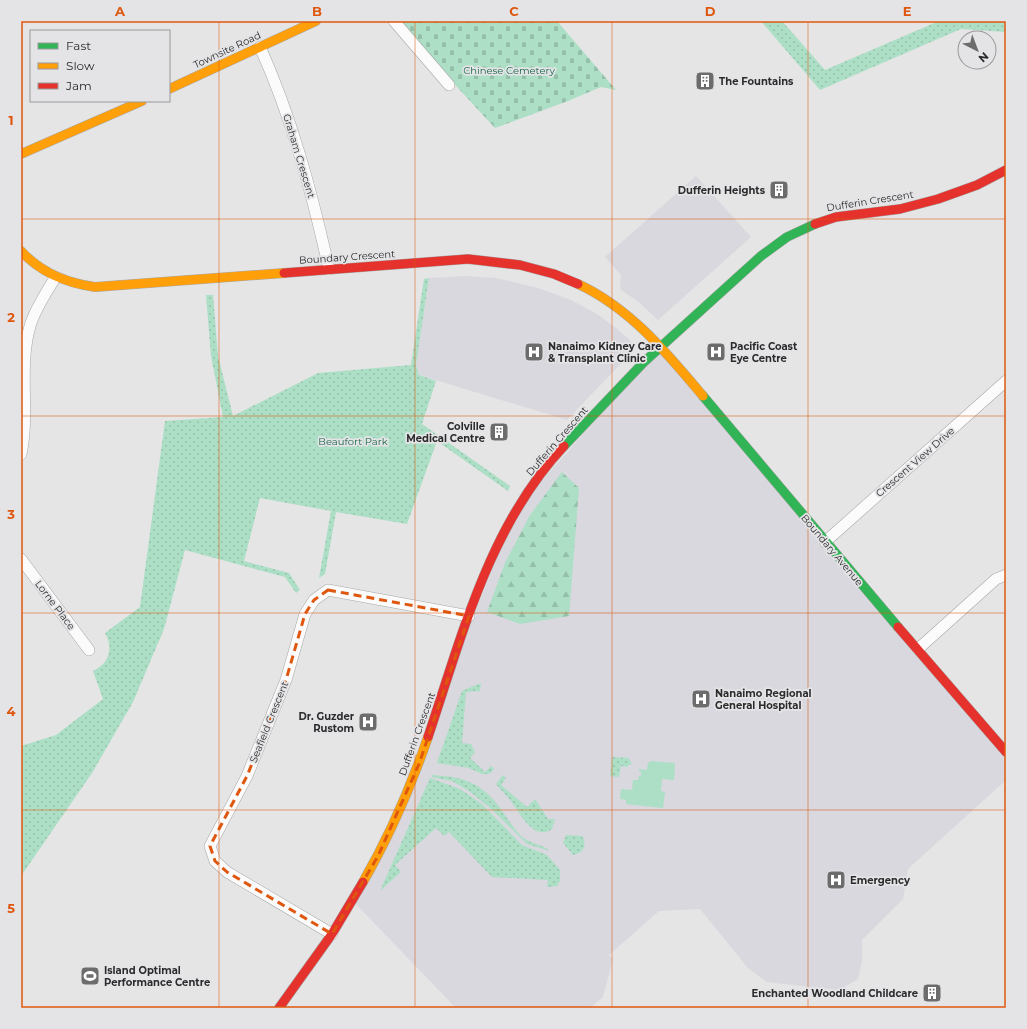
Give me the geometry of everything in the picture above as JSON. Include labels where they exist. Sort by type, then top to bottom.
[{"type":"street","name":"Townsite Road","points":[[170,89],[316,21]]},
{"type":"street","points":[[394,21],[449,85]]},
{"type":"street","name":"Graham Crescent","points":[[260,47],[278,88],[294,132],[313,200],[329,269]]},
{"type":"street","points":[[21,154],[140,102]]},
{"type":"street","name":"Dufferin Crescent","points":[[279,1008],[332,934],[378,856],[419,764],[469,616],[491,559],[501,538],[530,489],[557,454],[644,362],[787,236],[818,221],[836,217],[900,209],[932,201],[964,190],[1006,170]]},
{"type":"street","name":"Boundary Crescent","points":[[21,251],[39,268],[55,278],[79,285],[95,287],[468,259],[508,262],[561,276],[602,296],[660,347]]},
{"type":"street","points":[[21,454],[25,430],[27,340],[30,325],[36,310],[55,278]]},
{"type":"street","name":"Boundary Avenue","points":[[660,347],[763,466],[824,542],[1006,752]]},
{"type":"street","name":"Crescent View Drive","points":[[824,542],[1006,381]]},
{"type":"street","name":"Lorne Place","points":[[21,559],[89,650]]},
{"type":"street","points":[[918,649],[996,579],[1006,575]]},
{"type":"street","name":"Seafield Crescent","points":[[332,934],[227,872],[215,861],[210,846],[247,776],[286,680],[305,614],[314,600],[328,590],[469,616]]},
{"type":"highlighted area","points":[[328,590],[469,616],[419,764],[378,856],[332,934],[227,872],[215,861],[210,846],[247,776],[286,680],[305,614],[314,600]]},
{"type":"shaded area","points":[[696,176],[751,237],[658,320],[640,303],[620,289],[621,275],[605,257]]},
{"type":"shaded area","points":[[466,276],[496,278],[538,288],[571,300],[597,314],[616,328],[631,341],[632,352],[567,420],[419,375],[416,365],[429,278]]},
{"type":"shaded area","name":"Nanaimo Regional General Hospital","points":[[660,347],[1006,752],[1006,780],[908,869],[903,899],[862,940],[862,961],[858,979],[839,990],[767,982],[748,968],[700,909],[659,911],[609,955],[613,959],[603,997],[590,1008],[453,1008],[454,1006],[352,900],[378,856],[516,510]]},
{"type":"green space","name":"Chinese Cemetery","points":[[396,21],[557,21],[616,90],[601,87],[495,128]]},
{"type":"green space","points":[[761,21],[782,21],[825,70],[939,21],[1006,21],[1006,32],[997,31],[997,30],[957,30],[820,90]]},
{"type":"green space","name":"Beaufort Park","points":[[429,278],[416,365],[419,375],[436,381],[422,424],[510,486],[508,491],[437,441],[407,524],[336,512],[325,574],[319,578],[331,511],[260,498],[244,561],[289,573],[300,590],[296,593],[285,577],[185,550],[164,629],[133,702],[92,773],[21,876],[21,746],[56,735],[103,699],[93,671],[103,664],[108,655],[109,644],[105,633],[140,607],[165,421],[223,417],[211,356],[206,295],[213,295],[218,356],[233,416],[318,373],[411,365],[424,279]]},
{"type":"green space","points":[[562,472],[579,488],[569,616],[520,624],[487,612],[505,563],[530,515]]},
{"type":"green space","points":[[481,683],[480,691],[466,692],[462,743],[471,744],[475,752],[470,758],[485,772],[491,766],[494,768],[492,772],[482,774],[469,768],[437,763],[462,691]]},
{"type":"green space","points":[[612,757],[629,758],[631,761],[631,765],[628,765],[628,767],[621,766],[619,777],[610,776]]},
{"type":"green space","points":[[651,761],[675,763],[674,780],[662,779],[661,791],[665,792],[663,808],[626,804],[626,800],[620,799],[621,789],[632,790],[633,780],[638,780],[639,776],[641,776],[639,769],[647,770],[648,763]]},
{"type":"green space","points":[[432,775],[453,777],[479,787],[494,800],[521,836],[528,841],[550,851],[527,844],[489,807],[469,791],[452,781],[432,777]]},
{"type":"green space","points":[[503,775],[506,778],[501,785],[527,807],[535,799],[548,819],[555,819],[552,829],[546,832],[540,832],[529,826],[496,784]]},
{"type":"green space","points":[[430,778],[460,789],[482,804],[522,845],[547,855],[560,870],[560,881],[557,886],[547,887],[548,880],[492,877],[449,832],[444,836],[436,828],[395,865],[401,872],[380,891]]},
{"type":"green space","points":[[566,835],[582,836],[584,844],[581,852],[573,855],[563,843]]},
{"type":"traffic: fast","points":[[564,446],[644,362],[761,256],[787,237],[815,224]]},
{"type":"traffic: fast","points":[[703,396],[898,627]]},
{"type":"traffic: slow","points":[[170,89],[316,21]]},
{"type":"traffic: slow","points":[[21,154],[140,102]]},
{"type":"traffic: slow","points":[[21,251],[37,265],[55,276],[74,283],[95,287],[284,273]]},
{"type":"traffic: slow","points":[[578,284],[597,294],[631,319],[676,364],[703,396]]},
{"type":"traffic: slow","points":[[363,882],[399,811],[428,737]]},
{"type":"traffic: jam","points":[[815,224],[836,217],[900,209],[938,199],[977,185],[1006,170]]},
{"type":"traffic: jam","points":[[284,273],[468,259],[520,265],[554,274],[578,284]]},
{"type":"traffic: jam","points":[[428,737],[466,622],[497,547],[516,511],[538,477],[564,446]]},
{"type":"traffic: jam","points":[[898,627],[1006,752]]},
{"type":"traffic: jam","points":[[279,1008],[332,934],[363,882]]},
{"type":"place","name":"The Fountains","points":[[705,81]]},
{"type":"place","name":"Dufferin Heights","points":[[779,190]]},
{"type":"place","name":"Nanaimo Kidney Care & Transplant Clinic","points":[[534,352]]},
{"type":"place","name":"Pacific Coast Eye Centre","points":[[716,352]]},
{"type":"place","name":"Colville Medical Centre","points":[[499,432]]},
{"type":"place","name":"Nanaimo Regional General Hospital","points":[[701,699]]},
{"type":"place","name":"Dr. Guzder Rustom","points":[[368,722]]},
{"type":"place","name":"Emergency","points":[[836,880]]},
{"type":"place","name":"Island Optimal Performance Centre","points":[[90,976]]},
{"type":"place","name":"Enchanted Woodland Childcare","points":[[932,993]]}]
